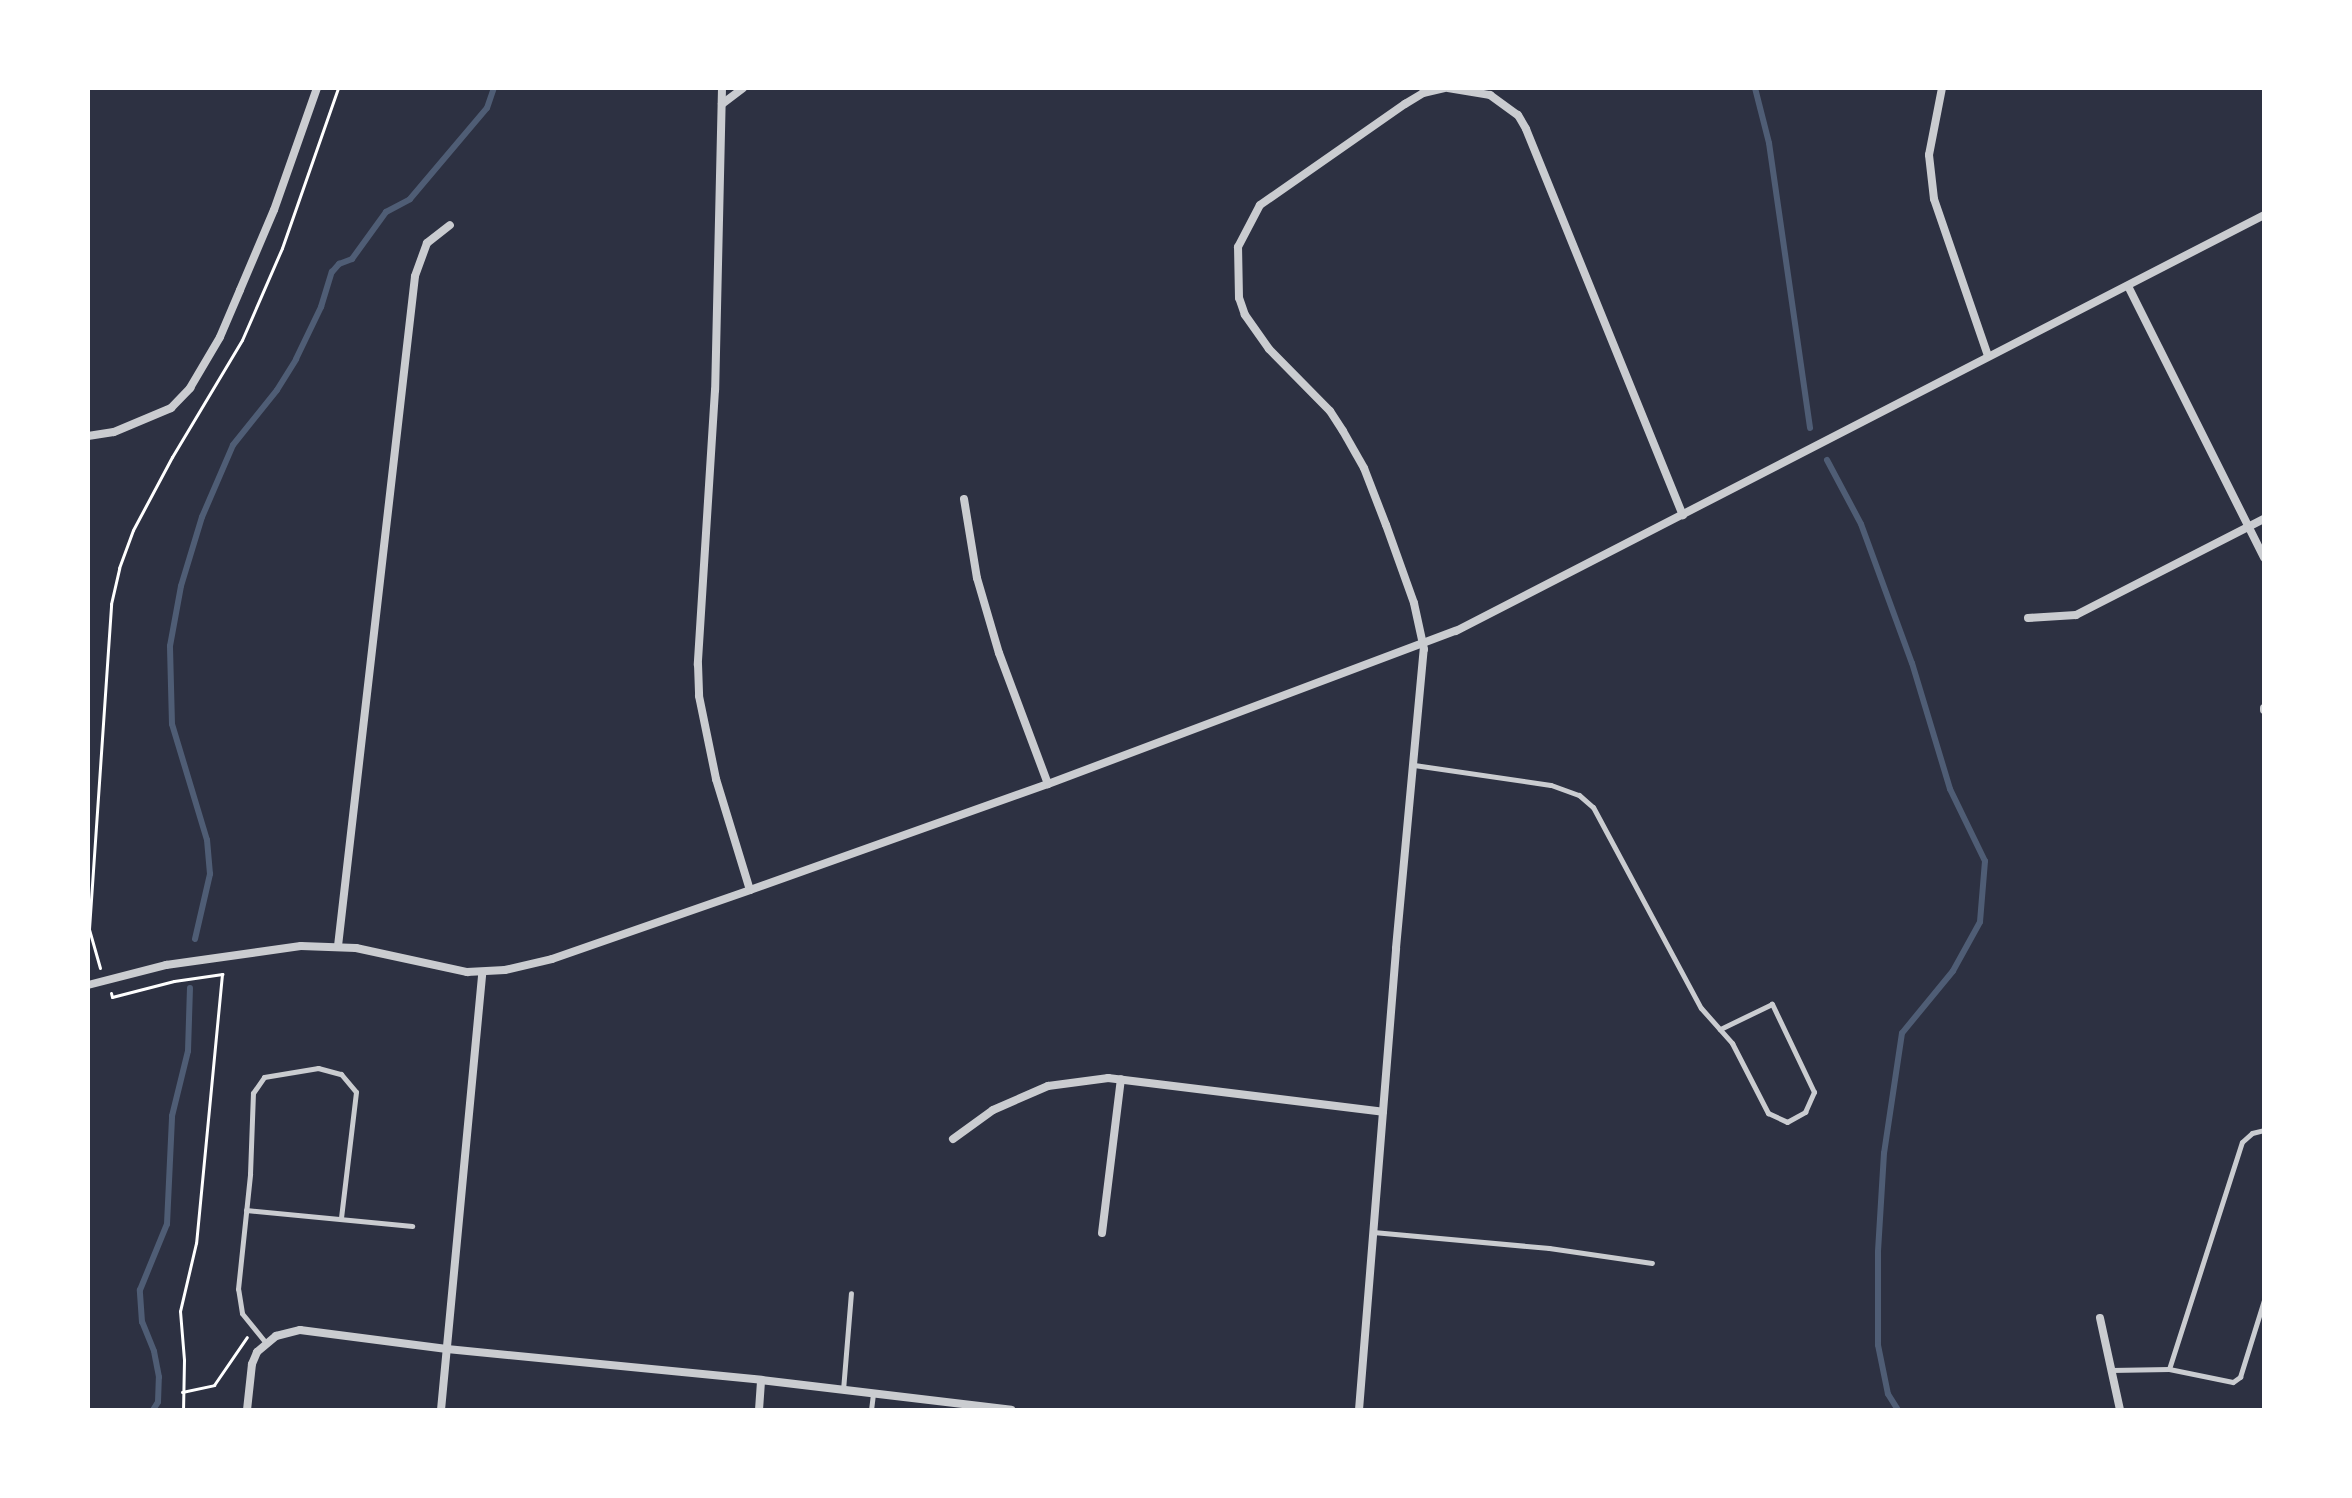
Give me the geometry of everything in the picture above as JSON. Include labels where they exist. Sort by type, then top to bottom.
[{"type":"street","points":[[88,436],[114,432],[171,408],[190,388],[220,337],[246,276],[317,88]]},
{"type":"street","points":[[722,88],[715,390],[698,664],[699,696],[716,779],[750,890]]},
{"type":"street","points":[[722,104],[743,88]]},
{"type":"street","points":[[1359,1410],[1424,644],[1414,603],[1364,468],[1330,411],[1254,331],[1239,298],[1238,247],[1260,205],[1423,93],[1446,88],[1490,95],[1518,115],[1683,515]]},
{"type":"street","points":[[1942,88],[1929,155],[1934,199],[1988,356]]},
{"type":"street","points":[[88,985],[208,958],[301,946],[338,946],[482,973],[531,966],[750,890],[1048,784],[1424,644],[1530,595],[2264,215]]},
{"type":"street","points":[[338,946],[415,276],[427,243],[450,225]]},
{"type":"street","points":[[2128,286],[2264,558]]},
{"type":"street","points":[[964,499],[977,578],[999,653],[1048,784]]},
{"type":"street","points":[[2028,618],[2076,615],[2264,519]]},
{"type":"street","points":[[441,1410],[482,973]]},
{"type":"street","points":[[953,1139],[993,1110],[1048,1086],[1121,1079],[1383,1112]]},
{"type":"street","points":[[1102,1233],[1121,1079]]},
{"type":"street","points":[[2100,1318],[2120,1410]]},
{"type":"street","points":[[247,1410],[252,1364],[257,1352],[281,1334],[300,1330],[447,1349],[761,1380],[1011,1410]]},
{"type":"street","points":[[759,1410],[761,1380]]},
{"type":"lane","points":[[1414,765],[1551,785],[1579,795],[1593,807],[1701,1008],[1732,1043],[1768,1113],[1787,1122],[1812,1104],[1814,1092],[1772,1004],[1720,1029]]},
{"type":"lane","points":[[267,1344],[242,1313],[238,1289],[253,1093],[264,1077],[318,1068],[341,1074],[356,1092],[341,1218]]},
{"type":"lane","points":[[2169,1369],[2242,1142],[2252,1133],[2264,1130]]},
{"type":"lane","points":[[246,1210],[412,1226]]},
{"type":"lane","points":[[1373,1232],[1549,1248],[1652,1263]]},
{"type":"lane","points":[[843,1390],[851,1293]]},
{"type":"lane","points":[[2111,1370],[2169,1369],[2233,1382],[2240,1377],[2264,1300]]},
{"type":"lane","points":[[871,1410],[873,1393]]},
{"type":"path","points":[[183,1410],[184,1360],[180,1311],[196,1243],[222,974],[174,981],[112,997],[89,929],[111,604],[119,568],[133,530],[172,457],[242,340],[282,248],[338,88]]},
{"type":"path","points":[[182,1392],[214,1385],[254,1327]]},
{"type":"waterway","points":[[195,939],[210,874],[207,840],[172,724],[170,646],[181,586],[202,517],[233,445],[277,390],[296,359],[321,307],[332,272],[339,264],[352,259],[386,212],[410,199],[487,108],[494,88]]},
{"type":"waterway","points":[[1755,88],[1769,143],[1810,428]]},
{"type":"waterway","points":[[1827,460],[1861,524],[1912,663],[1950,789],[1985,861],[1980,922],[1953,971],[1902,1033],[1884,1153],[1878,1252],[1878,1345],[1888,1394],[1898,1410]]},
{"type":"waterway","points":[[153,1410],[158,1402],[159,1377],[154,1351],[142,1322],[140,1290],[167,1224],[172,1116],[188,1051],[190,988]]}]
